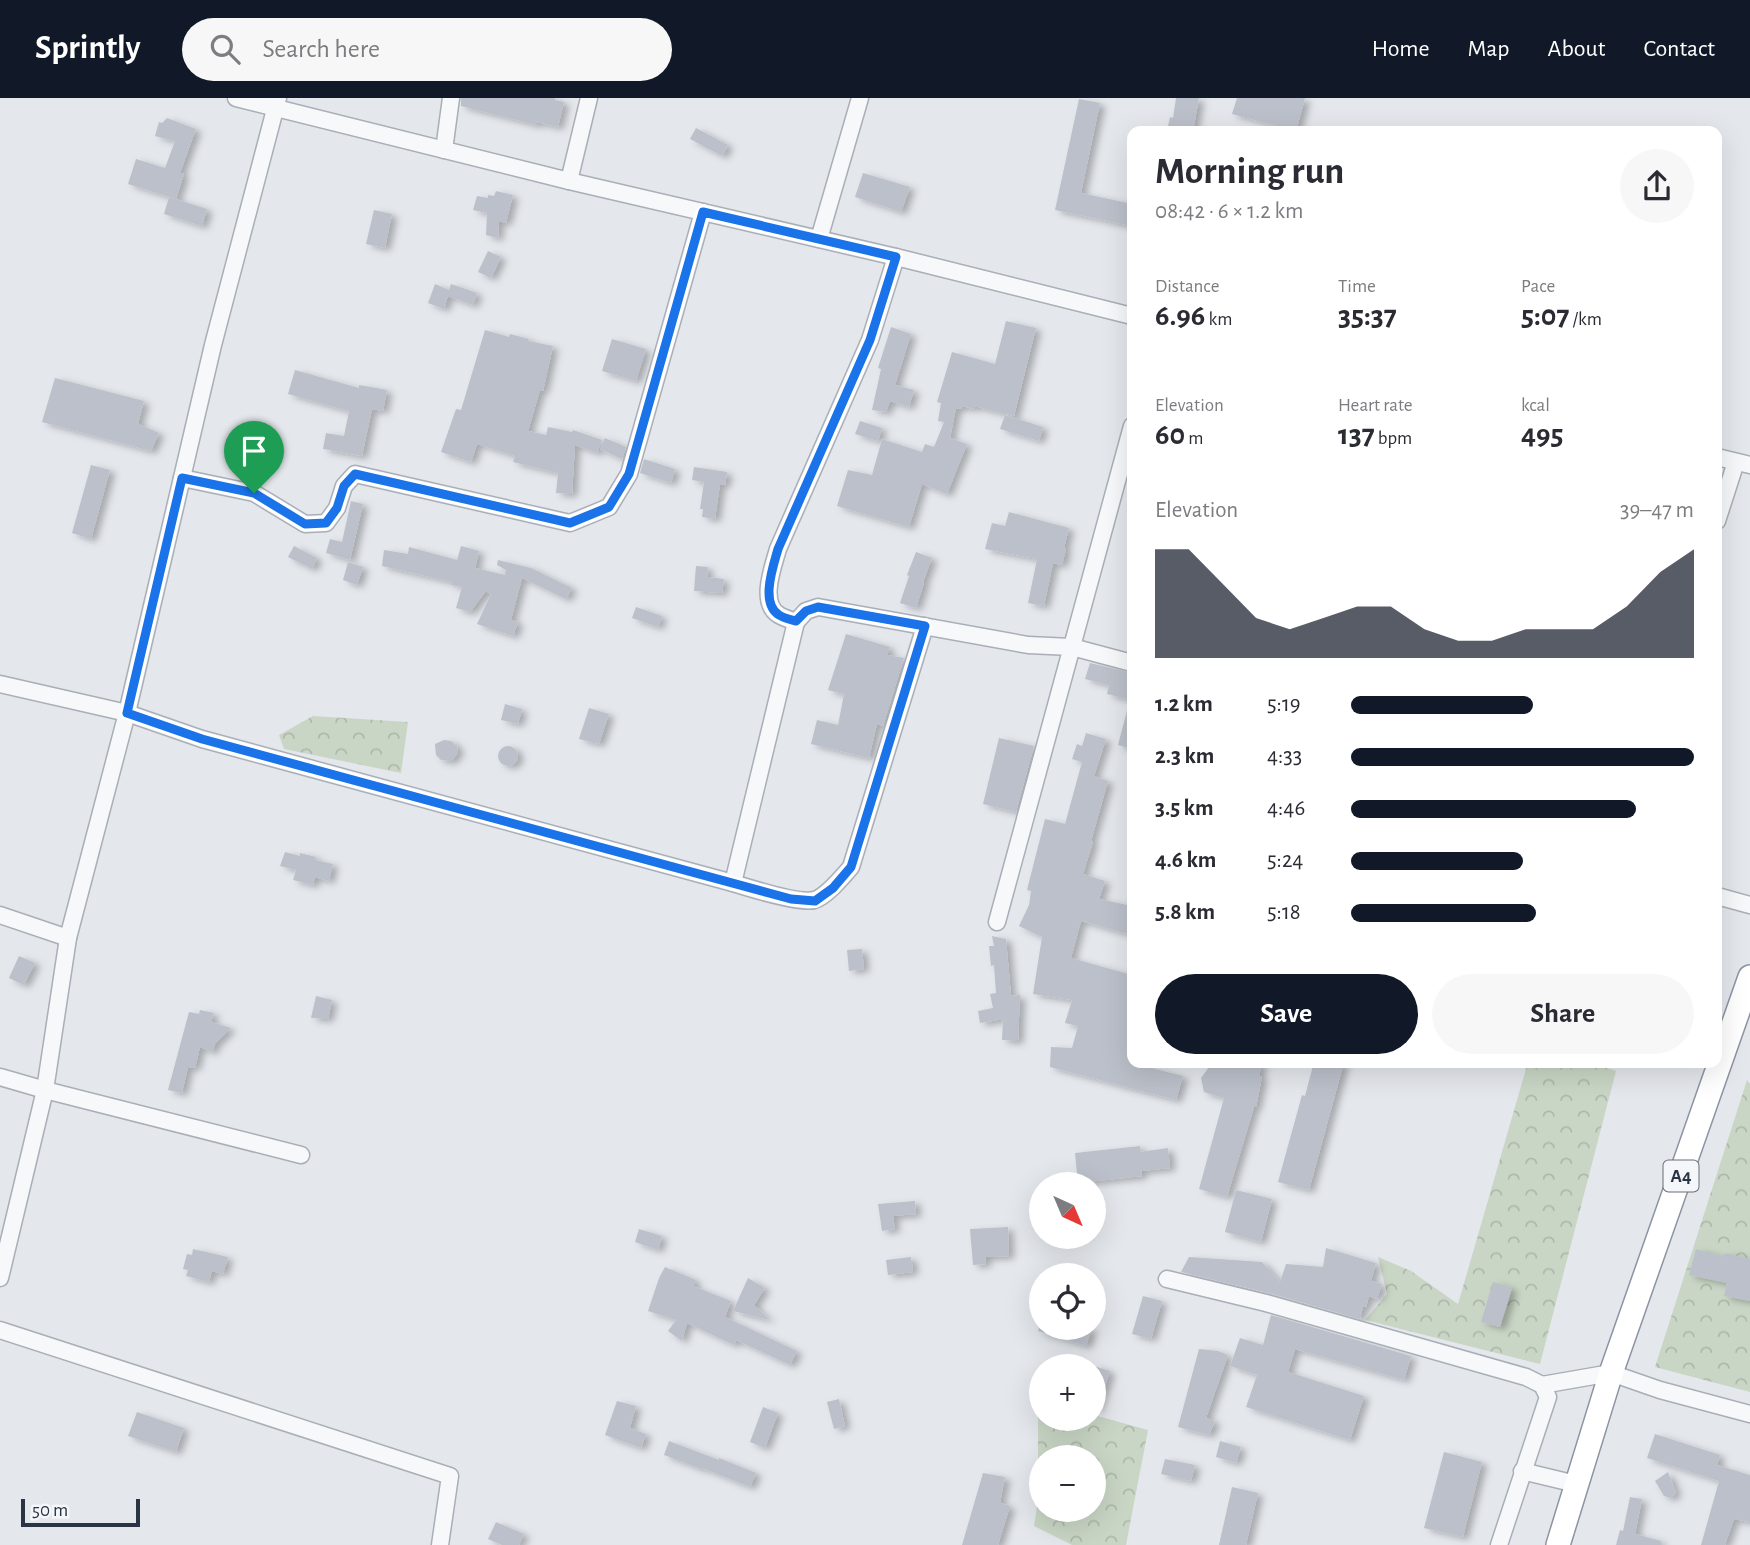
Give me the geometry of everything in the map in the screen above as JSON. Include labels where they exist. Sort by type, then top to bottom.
[{"type":"highway","name":"A4","points":[[1722,1057],[1750,977]]},
{"type":"highway","name":"A4","points":[[1558,1545],[1611,1373],[1718,1068]]},
{"type":"street","points":[[236,98],[277,103],[444,150],[1127,315]]},
{"type":"street","points":[[444,150],[451,98]]},
{"type":"street","points":[[569,181],[589,98]]},
{"type":"street","points":[[819,239],[860,98]]},
{"type":"street","points":[[0,1278],[44,1090],[68,938],[127,713],[217,331],[277,103]]},
{"type":"street","points":[[182,478],[254,493],[305,524],[326,523],[337,508],[344,486],[355,474],[570,523],[609,507],[629,474],[703,212]]},
{"type":"street","points":[[796,621],[778,615],[769,603],[769,583],[778,549],[870,340],[896,257]]},
{"type":"street","points":[[997,922],[1127,444]]},
{"type":"street","points":[[1722,458],[1743,463],[1722,510]]},
{"type":"street","points":[[733,883],[796,621],[806,611],[818,607],[1028,645],[1072,647],[1127,662]]},
{"type":"street","points":[[0,684],[127,713],[202,739],[791,899],[815,901],[833,888],[851,867],[925,626]]},
{"type":"street","points":[[1722,897],[1750,905]]},
{"type":"street","points":[[0,915],[68,938]]},
{"type":"street","points":[[0,1077],[301,1155]]},
{"type":"street","points":[[1167,1279],[1266,1303],[1526,1377],[1542,1385],[1611,1373],[1660,1390],[1750,1414]]},
{"type":"street","points":[[0,1331],[450,1476],[440,1545]]},
{"type":"street","points":[[1499,1545],[1548,1397],[1542,1385]]},
{"type":"street","points":[[1522,1471],[1577,1484]]},
{"type":"green space","points":[[313,716],[408,722],[401,773],[284,749],[279,735]]},
{"type":"green space","points":[[1526,1068],[1607,1068],[1616,1071],[1540,1364],[1365,1320],[1387,1294],[1378,1257],[1411,1271],[1458,1304]]},
{"type":"green space","points":[[1747,1080],[1750,1084],[1750,1392],[1655,1367]]},
{"type":"green space","points":[[1106,1418],[1148,1430],[1126,1545],[1072,1545],[1034,1526],[1035,1522],[1106,1522],[1106,1445],[1038,1445],[1038,1431],[1106,1431]]},
{"type":"building","points":[[461,98],[555,98],[564,102],[558,127],[537,122],[537,125],[461,106]]},
{"type":"building","points":[[1176,98],[1199,98],[1194,126],[1168,126],[1170,117],[1173,118]]},
{"type":"building","points":[[1237,98],[1305,98],[1297,126],[1277,126],[1232,114]]},
{"type":"building","points":[[1079,99],[1100,103],[1081,193],[1127,203],[1127,225],[1055,210]]},
{"type":"building","points":[[167,118],[196,129],[180,173],[184,174],[176,199],[128,184],[136,159],[165,168],[175,141],[155,136],[159,122],[162,123]]},
{"type":"building","points":[[696,128],[728,145],[722,156],[690,139]]},
{"type":"building","points":[[863,173],[910,187],[901,212],[855,197]]},
{"type":"building","points":[[496,191],[513,195],[506,223],[499,221],[498,238],[486,235],[487,213],[473,210],[477,196],[488,198],[488,195],[494,196]]},
{"type":"building","points":[[169,197],[207,209],[202,226],[164,214]]},
{"type":"building","points":[[374,210],[392,214],[385,248],[366,244]]},
{"type":"building","points":[[488,251],[501,257],[491,278],[478,272]]},
{"type":"building","points":[[435,284],[449,290],[451,284],[477,293],[473,305],[448,296],[444,309],[428,303]]},
{"type":"building","points":[[1006,321],[1036,328],[1014,416],[974,406],[973,409],[962,406],[961,409],[956,408],[950,438],[967,444],[947,494],[922,484],[909,527],[837,506],[848,470],[872,475],[882,439],[922,452],[925,444],[934,447],[944,422],[938,421],[941,403],[937,402],[952,352],[995,364]]},
{"type":"building","points":[[891,327],[911,334],[895,385],[914,390],[909,407],[890,401],[886,412],[872,410],[881,369],[878,368]]},
{"type":"building","points":[[485,330],[553,346],[543,391],[540,390],[528,431],[546,435],[548,427],[572,432],[573,430],[602,440],[597,453],[575,445],[572,494],[556,493],[558,473],[513,462],[515,456],[477,444],[471,462],[441,452],[456,409],[461,410]]},
{"type":"building","points":[[612,339],[646,349],[636,381],[602,371]]},
{"type":"building","points":[[295,370],[359,388],[359,385],[387,390],[383,411],[372,409],[362,456],[323,449],[326,433],[344,436],[349,411],[288,394]]},
{"type":"building","points":[[55,378],[144,401],[138,424],[159,433],[151,451],[42,422]]},
{"type":"building","points":[[1005,415],[1043,427],[1039,441],[1000,429]]},
{"type":"building","points":[[860,421],[882,428],[878,441],[855,434]]},
{"type":"building","points":[[246,427],[261,432],[252,460],[237,455]]},
{"type":"building","points":[[605,438],[626,447],[622,459],[600,449]]},
{"type":"building","points":[[644,459],[675,469],[671,483],[640,473]]},
{"type":"building","points":[[91,465],[110,470],[91,539],[72,533]]},
{"type":"building","points":[[694,467],[727,472],[725,485],[720,484],[715,519],[702,517],[703,509],[700,509],[704,482],[692,480]]},
{"type":"building","points":[[351,501],[363,504],[350,560],[326,553],[330,539],[342,542]]},
{"type":"building","points":[[1009,512],[1069,528],[1062,565],[1053,563],[1044,606],[1028,603],[1037,559],[985,549],[992,523],[1005,526]]},
{"type":"building","points":[[294,546],[317,558],[312,569],[288,557]]},
{"type":"building","points":[[461,546],[479,551],[475,568],[505,575],[506,570],[497,565],[498,560],[531,568],[572,588],[566,599],[522,578],[511,620],[518,622],[513,636],[477,624],[491,594],[486,591],[470,612],[456,608],[462,587],[451,585],[452,582],[382,566],[384,550],[408,554],[409,547],[457,560]]},
{"type":"building","points":[[916,552],[932,558],[916,608],[900,603]]},
{"type":"building","points":[[348,562],[363,567],[357,585],[343,580]]},
{"type":"building","points":[[696,566],[708,567],[707,577],[724,579],[722,593],[694,591]]},
{"type":"building","points":[[636,607],[662,616],[658,627],[632,618]]},
{"type":"building","points":[[846,634],[890,647],[887,655],[904,658],[883,726],[877,724],[869,758],[811,744],[817,720],[838,725],[844,694],[828,690]]},
{"type":"building","points":[[1090,663],[1127,672],[1127,699],[1107,694],[1109,685],[1085,679]]},
{"type":"building","points":[[505,704],[522,709],[518,724],[501,720]]},
{"type":"building","points":[[589,708],[609,714],[599,744],[579,739]]},
{"type":"building","points":[[1127,711],[1127,748],[1118,745]]},
{"type":"building","points":[[1086,733],[1106,739],[1094,776],[1108,781],[1083,874],[1105,881],[1099,899],[1127,905],[1127,934],[1081,921],[1071,958],[1127,974],[1127,1068],[1152,1068],[1183,1076],[1176,1100],[1050,1067],[1051,1047],[1072,1048],[1078,1026],[1065,1023],[1072,1000],[1033,994],[1042,937],[1019,926],[1029,905],[1031,891],[1027,890],[1045,819],[1065,824],[1082,762],[1072,759],[1077,744],[1082,746]]},
{"type":"building","points":[[999,738],[1034,746],[1016,812],[983,804]]},
{"type":"building","points":[[444,740],[457,746],[458,753],[451,761],[441,760],[436,755],[435,744]]},
{"type":"building","points":[[504,746],[512,746],[518,756],[512,766],[504,766],[498,760],[498,752]]},
{"type":"building","points":[[285,852],[316,857],[315,860],[333,864],[329,881],[315,877],[313,885],[293,880],[296,870],[280,866]]},
{"type":"building","points":[[992,936],[1006,939],[1011,996],[1020,995],[1018,1041],[1002,1040],[1003,1019],[980,1023],[978,1011],[993,1008],[990,994],[996,993],[994,965],[991,966],[989,946],[994,946]]},
{"type":"building","points":[[862,949],[864,969],[849,971],[847,950]]},
{"type":"building","points":[[19,956],[35,963],[24,985],[9,978]]},
{"type":"building","points":[[316,996],[332,1000],[328,1019],[311,1018]]},
{"type":"building","points":[[200,1010],[214,1013],[211,1022],[231,1028],[215,1044],[212,1052],[200,1047],[195,1068],[188,1067],[182,1093],[168,1090],[189,1012],[199,1014]]},
{"type":"building","points":[[1208,1068],[1261,1068],[1259,1076],[1262,1077],[1256,1107],[1227,1197],[1199,1189],[1224,1098],[1204,1092],[1201,1078]]},
{"type":"building","points":[[1312,1068],[1342,1068],[1309,1190],[1278,1182],[1302,1095],[1305,1096]]},
{"type":"building","points":[[1140,1146],[1140,1152],[1168,1148],[1170,1168],[1141,1171],[1142,1176],[1106,1180],[1106,1172],[1077,1172],[1075,1153]]},
{"type":"building","points":[[1236,1190],[1272,1199],[1261,1242],[1225,1232]]},
{"type":"building","points":[[915,1201],[916,1214],[893,1216],[895,1229],[882,1231],[878,1204]]},
{"type":"building","points":[[1008,1227],[1009,1256],[985,1257],[986,1264],[973,1265],[970,1229]]},
{"type":"building","points":[[639,1229],[662,1236],[658,1250],[635,1242]]},
{"type":"building","points":[[1326,1248],[1376,1263],[1371,1281],[1382,1284],[1377,1299],[1369,1296],[1360,1319],[1181,1272],[1189,1257],[1262,1262],[1280,1282],[1286,1264],[1323,1267]]},
{"type":"building","points":[[193,1249],[228,1257],[223,1274],[212,1271],[209,1282],[186,1276],[188,1270],[183,1269],[187,1254],[192,1255]]},
{"type":"building","points":[[1696,1249],[1724,1257],[1725,1253],[1750,1259],[1750,1301],[1724,1296],[1727,1283],[1689,1275]]},
{"type":"building","points":[[911,1257],[913,1272],[888,1275],[886,1260]]},
{"type":"building","points":[[665,1267],[696,1280],[693,1286],[731,1301],[725,1317],[797,1351],[790,1365],[736,1340],[734,1345],[687,1323],[682,1341],[668,1331],[676,1320],[648,1311]]},
{"type":"building","points":[[748,1278],[765,1288],[754,1305],[770,1320],[733,1311]]},
{"type":"building","points":[[1493,1282],[1512,1288],[1500,1327],[1481,1322]]},
{"type":"building","points":[[1143,1296],[1162,1301],[1151,1339],[1132,1334]]},
{"type":"building","points":[[1271,1315],[1411,1356],[1404,1380],[1295,1349],[1288,1372],[1364,1396],[1350,1440],[1246,1407],[1257,1375],[1230,1366],[1240,1338],[1263,1345]]},
{"type":"building","points":[[1067,1340],[1088,1340],[1086,1346]]},
{"type":"building","points":[[1199,1349],[1228,1355],[1206,1418],[1215,1421],[1209,1435],[1178,1427]]},
{"type":"building","points":[[839,1399],[845,1426],[834,1429],[827,1402]]},
{"type":"building","points":[[617,1401],[636,1406],[630,1428],[646,1434],[641,1448],[605,1435]]},
{"type":"building","points":[[763,1407],[778,1413],[765,1448],[750,1442]]},
{"type":"building","points":[[137,1412],[184,1428],[176,1452],[128,1436]]},
{"type":"building","points":[[1655,1434],[1720,1455],[1717,1465],[1750,1475],[1750,1522],[1734,1519],[1725,1545],[1701,1545],[1719,1481],[1647,1458]]},
{"type":"building","points":[[669,1441],[756,1473],[750,1487],[664,1455]]},
{"type":"building","points":[[1220,1441],[1241,1447],[1236,1463],[1216,1457]]},
{"type":"building","points":[[1444,1452],[1482,1462],[1463,1537],[1424,1528]]},
{"type":"building","points":[[1165,1459],[1195,1465],[1191,1481],[1161,1474]]},
{"type":"building","points":[[1668,1472],[1676,1493],[1671,1498],[1664,1496],[1655,1481]]},
{"type":"building","points":[[983,1473],[1005,1477],[1000,1503],[1010,1506],[998,1545],[962,1545]]},
{"type":"building","points":[[1232,1487],[1258,1493],[1246,1545],[1219,1545]]},
{"type":"building","points":[[1630,1497],[1642,1499],[1635,1534],[1661,1541],[1661,1545],[1616,1545],[1620,1530],[1623,1531]]},
{"type":"building","points":[[496,1522],[524,1534],[519,1545],[502,1545],[488,1539]]},
{"type":"route","points":[[703,212],[896,257],[870,340],[778,549],[769,583],[769,603],[778,615],[796,621],[806,611],[818,607],[925,626],[851,867],[833,888],[815,901],[791,899],[202,739],[127,713],[182,478],[254,493],[305,524],[326,523],[337,508],[344,486],[355,474],[570,523],[609,507],[629,474],[703,212]]}]
